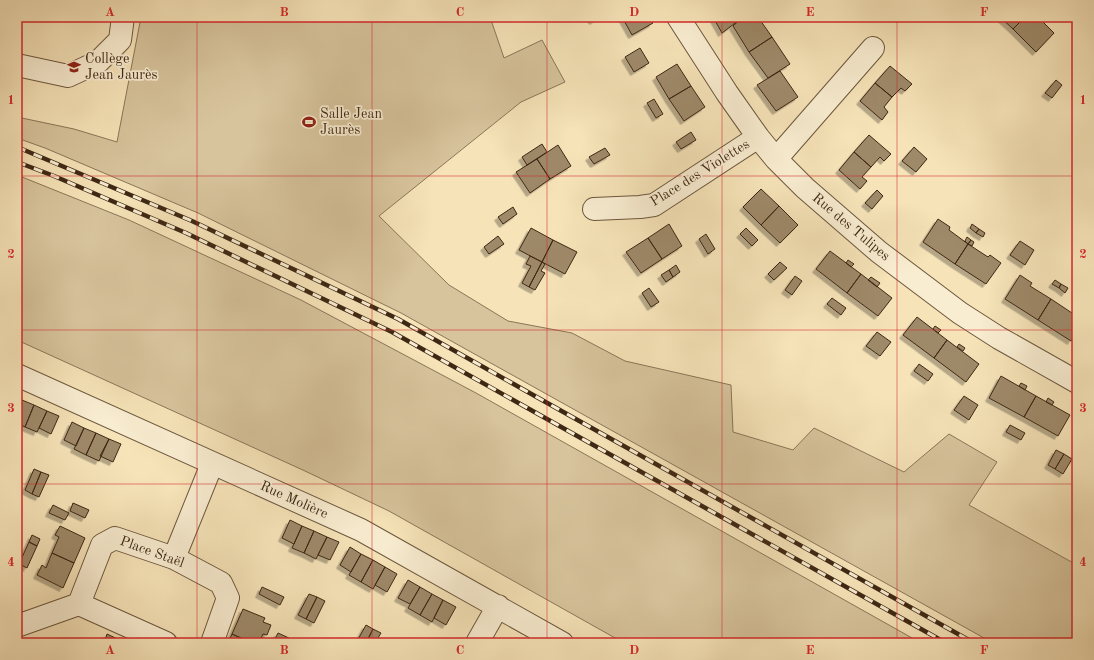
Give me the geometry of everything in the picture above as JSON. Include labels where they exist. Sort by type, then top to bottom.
[{"type":"street","points":[[17,66],[68,76],[98,62],[120,40],[123,17]]},
{"type":"street","name":"Rue des Tulipes","points":[[678,17],[727,93],[758,137],[776,159],[805,188],[879,252],[960,313],[999,338],[1077,382]]},
{"type":"street","points":[[776,159],[873,48]]},
{"type":"street","name":"Place des Violettes","points":[[594,209],[654,205],[758,137]]},
{"type":"street","name":"Rue Molière","points":[[17,374],[212,464],[361,530],[562,643]]},
{"type":"street","points":[[174,558],[212,464]]},
{"type":"street","name":"Place Staël","points":[[78,604],[102,545],[115,538],[174,558],[220,583],[228,598],[212,643]]},
{"type":"street","points":[[17,626],[78,604],[166,643]]},
{"type":"street","points":[[477,643],[498,606]]},
{"type":"shaded area","points":[[141,17],[490,17],[504,58],[542,40],[565,82],[521,102],[379,216],[449,285],[508,321],[572,333],[625,361],[731,385],[733,432],[793,450],[814,428],[904,472],[949,434],[997,462],[969,505],[1077,565],[1077,643],[993,643],[401,313],[198,213],[45,148],[17,138],[17,117],[74,129],[117,142]]},
{"type":"shaded area","points":[[17,175],[129,220],[301,300],[476,393],[921,643],[624,643],[389,511],[305,471],[17,340]]},
{"type":"building","points":[[590,17],[599,17],[593,21]]},
{"type":"building","points":[[622,17],[649,17],[653,23],[632,35]]},
{"type":"building","points":[[713,17],[743,17],[722,33]]},
{"type":"building","points":[[743,17],[758,17],[772,37],[749,52],[733,26]]},
{"type":"building","points":[[1000,17],[1025,17],[1013,29]]},
{"type":"building","points":[[1025,17],[1038,17],[1054,33],[1036,52],[1013,29]]},
{"type":"building","points":[[772,37],[790,64],[768,78],[749,52]]},
{"type":"building","points":[[640,48],[649,63],[634,72],[625,57]]},
{"type":"building","points":[[677,64],[691,86],[669,99],[656,77]]},
{"type":"building","points":[[890,66],[912,84],[905,91],[901,88],[892,97],[875,83]]},
{"type":"building","points":[[780,71],[798,97],[776,111],[757,85]]},
{"type":"building","points":[[1056,80],[1062,85],[1052,98],[1045,93]]},
{"type":"building","points":[[875,83],[892,97],[884,107],[888,112],[882,120],[860,101]]},
{"type":"building","points":[[691,86],[705,107],[684,121],[669,99]]},
{"type":"building","points":[[654,99],[663,114],[656,118],[647,103]]},
{"type":"building","points":[[691,132],[696,140],[681,149],[676,142]]},
{"type":"building","points":[[869,135],[891,154],[884,161],[880,157],[871,167],[854,152]]},
{"type":"building","points":[[542,144],[547,152],[527,165],[522,157]]},
{"type":"building","points":[[558,145],[571,166],[550,179],[537,159]]},
{"type":"building","points":[[914,147],[927,159],[916,172],[902,161]]},
{"type":"building","points":[[605,148],[610,155],[594,164],[589,157]]},
{"type":"building","points":[[854,152],[871,167],[862,177],[867,181],[860,189],[839,170]]},
{"type":"building","points":[[537,159],[550,179],[530,193],[516,172]]},
{"type":"building","points":[[761,189],[779,206],[761,225],[743,207]]},
{"type":"building","points":[[877,190],[883,196],[872,209],[865,203]]},
{"type":"building","points":[[779,206],[798,225],[780,243],[761,225]]},
{"type":"building","points":[[513,207],[517,214],[503,224],[498,217]]},
{"type":"building","points":[[938,219],[950,227],[949,230],[968,244],[955,264],[923,242]]},
{"type":"building","points":[[669,224],[682,246],[662,259],[648,238]]},
{"type":"building","points":[[972,224],[979,229],[976,233],[970,228]]},
{"type":"building","points":[[531,228],[553,240],[542,262],[519,250]]},
{"type":"building","points":[[746,228],[758,240],[752,246],[740,234]]},
{"type":"building","points":[[979,229],[985,233],[983,237],[976,233]]},
{"type":"building","points":[[706,234],[715,249],[708,254],[699,239]]},
{"type":"building","points":[[498,236],[504,244],[489,254],[484,247]]},
{"type":"building","points":[[967,237],[971,240],[968,244],[965,241]]},
{"type":"building","points":[[648,238],[662,259],[641,273],[626,252]]},
{"type":"building","points":[[553,240],[577,252],[565,274],[542,262]]},
{"type":"building","points":[[971,240],[974,242],[972,246],[968,244]]},
{"type":"building","points":[[1020,241],[1034,250],[1025,265],[1010,255]]},
{"type":"building","points":[[968,244],[988,257],[990,255],[1001,263],[986,284],[955,264]]},
{"type":"building","points":[[830,251],[861,274],[847,293],[816,269]]},
{"type":"building","points":[[530,256],[542,262],[529,287],[522,283],[531,266],[526,264]]},
{"type":"building","points":[[848,260],[854,264],[851,267],[846,263]]},
{"type":"building","points":[[542,262],[545,264],[541,271],[545,273],[535,290],[529,287]]},
{"type":"building","points":[[780,262],[787,268],[774,280],[768,274]]},
{"type":"building","points":[[676,265],[680,272],[673,277],[669,270]]},
{"type":"building","points":[[669,270],[673,277],[666,282],[661,275]]},
{"type":"building","points":[[861,274],[892,298],[878,316],[847,293]]},
{"type":"building","points":[[1020,275],[1032,283],[1030,286],[1051,299],[1038,320],[1005,299]]},
{"type":"building","points":[[795,276],[802,281],[792,295],[785,290]]},
{"type":"building","points":[[871,277],[880,283],[877,287],[868,280]]},
{"type":"building","points":[[1055,280],[1061,284],[1059,288],[1052,284]]},
{"type":"building","points":[[1061,284],[1068,288],[1065,293],[1059,288]]},
{"type":"building","points":[[649,288],[659,302],[651,307],[642,293]]},
{"type":"building","points":[[832,298],[846,308],[841,315],[827,304]]},
{"type":"building","points":[[1051,299],[1072,313],[1074,310],[1077,312],[1077,331],[1071,341],[1038,320]]},
{"type":"building","points":[[917,317],[947,340],[934,358],[903,335]]},
{"type":"building","points":[[935,326],[941,330],[938,333],[933,329]]},
{"type":"building","points":[[877,332],[891,342],[880,356],[866,346]]},
{"type":"building","points":[[947,340],[979,364],[966,382],[934,358]]},
{"type":"building","points":[[959,344],[965,348],[963,351],[957,347]]},
{"type":"building","points":[[919,364],[933,374],[928,381],[914,371]]},
{"type":"building","points":[[1001,376],[1036,396],[1024,417],[989,398]]},
{"type":"building","points":[[1021,383],[1027,386],[1025,390],[1019,386]]},
{"type":"building","points":[[964,396],[978,405],[969,420],[954,410]]},
{"type":"building","points":[[1036,396],[1070,415],[1058,436],[1024,417]]},
{"type":"building","points":[[17,397],[22,400],[17,411]]},
{"type":"building","points":[[1048,398],[1054,402],[1052,405],[1046,402]]},
{"type":"building","points":[[22,400],[34,405],[25,427],[17,423],[17,411]]},
{"type":"building","points":[[34,405],[47,411],[37,432],[25,427]]},
{"type":"building","points":[[47,411],[59,416],[51,434],[39,428]]},
{"type":"building","points":[[72,422],[84,428],[76,446],[64,440]]},
{"type":"building","points":[[1010,425],[1025,433],[1021,440],[1006,432]]},
{"type":"building","points":[[84,428],[96,433],[86,455],[74,449]]},
{"type":"building","points":[[96,433],[109,439],[99,461],[86,455]]},
{"type":"building","points":[[109,439],[121,444],[113,462],[100,456]]},
{"type":"building","points":[[1056,450],[1064,454],[1055,469],[1048,465]]},
{"type":"building","points":[[1064,454],[1072,459],[1063,474],[1055,469]]},
{"type":"building","points":[[34,469],[41,472],[32,494],[25,490]]},
{"type":"building","points":[[41,472],[49,475],[39,497],[32,494]]},
{"type":"building","points":[[73,503],[89,510],[85,518],[70,511]]},
{"type":"building","points":[[53,505],[69,513],[65,520],[49,513]]},
{"type":"building","points":[[290,520],[302,526],[294,544],[282,538]]},
{"type":"building","points":[[60,526],[85,538],[74,563],[52,553],[59,537],[55,535]]},
{"type":"building","points":[[302,526],[314,531],[304,553],[292,548]]},
{"type":"building","points":[[314,531],[327,537],[316,559],[304,553]]},
{"type":"building","points":[[32,535],[40,539],[37,546],[29,542]]},
{"type":"building","points":[[327,537],[339,542],[330,560],[318,555]]},
{"type":"building","points":[[29,542],[37,546],[27,568],[19,564]]},
{"type":"building","points":[[350,547],[361,554],[351,572],[340,565]]},
{"type":"building","points":[[52,553],[74,563],[63,588],[37,575],[42,565],[46,568]]},
{"type":"building","points":[[361,554],[373,560],[361,582],[349,575]]},
{"type":"building","points":[[373,560],[385,567],[373,589],[361,582]]},
{"type":"building","points":[[385,567],[397,574],[387,592],[375,585]]},
{"type":"building","points":[[408,580],[420,587],[410,604],[398,598]]},
{"type":"building","points":[[262,587],[284,597],[280,605],[259,594]]},
{"type":"building","points":[[420,587],[432,594],[420,615],[408,608]]},
{"type":"building","points":[[309,594],[317,597],[306,619],[298,615]]},
{"type":"building","points":[[432,594],[443,600],[432,622],[420,615]]},
{"type":"building","points":[[317,597],[325,601],[314,623],[306,619]]},
{"type":"building","points":[[443,600],[456,607],[446,625],[434,618]]},
{"type":"building","points":[[243,609],[265,618],[263,622],[271,625],[267,635],[263,634],[259,643],[252,643],[232,634]]},
{"type":"building","points":[[366,625],[373,629],[366,643],[356,643]]},
{"type":"building","points":[[373,629],[381,633],[375,643],[366,643]]},
{"type":"building","points":[[278,633],[289,638],[287,643],[273,643]]},
{"type":"building","points":[[107,634],[126,643],[104,643]]},
{"type":"building","points":[[232,634],[252,643],[228,643]]},
{"type":"railway","points":[[17,147],[192,221],[398,319],[974,643]]},
{"type":"railway","points":[[17,162],[54,176],[186,233],[392,332],[946,643]]},
{"type":"place","name":"Collège Jean Jaurès","points":[[74,67]]},
{"type":"place","name":"Salle Jean Jaurès","points":[[309,122]]}]
